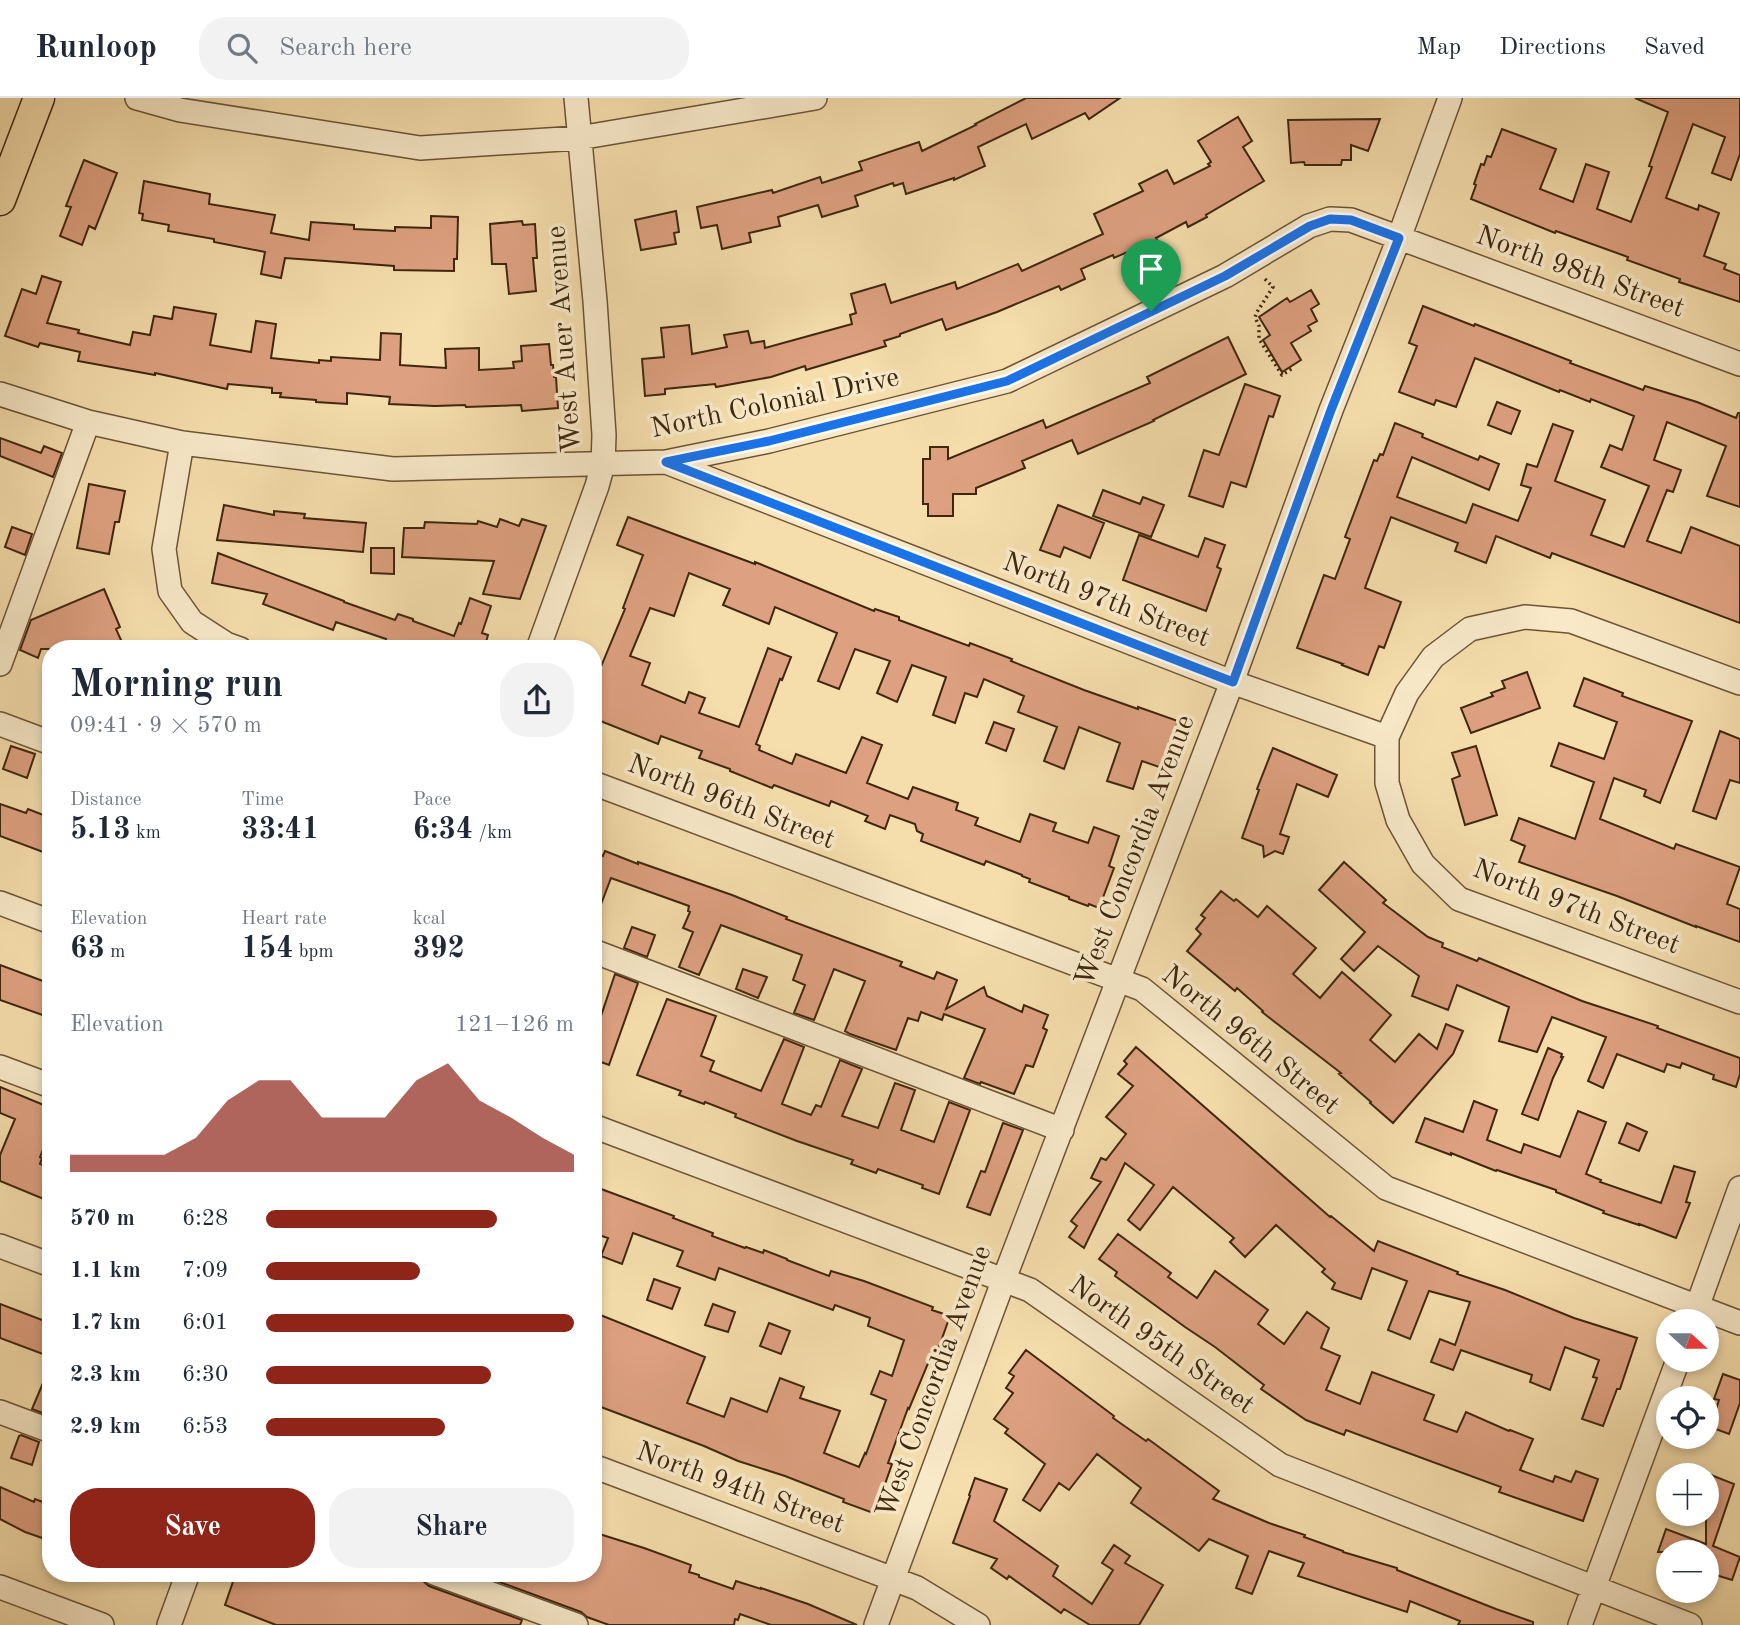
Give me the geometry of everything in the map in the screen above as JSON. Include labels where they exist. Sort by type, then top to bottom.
[{"type":"main road","points":[[0,200],[39,98]]},
{"type":"street","points":[[137,98],[180,110],[420,148],[579,138],[815,98]]},
{"type":"street","name":"West Auer Avenue","points":[[541,640],[603,464],[604,435],[595,301],[576,98]]},
{"type":"street","name":"West Concordia Avenue","points":[[876,1625],[1004,1279],[1233,682],[1331,410],[1399,238],[1450,98]]},
{"type":"street","name":"North Colonial Drive","points":[[0,394],[88,422],[182,443],[393,469],[666,462],[769,441],[1007,381],[1225,276],[1310,226],[1330,219],[1351,220],[1399,238]]},
{"type":"street","name":"North 98th Street","points":[[1399,238],[1740,364]]},
{"type":"street","points":[[0,664],[88,422]]},
{"type":"street","points":[[182,443],[164,549],[170,591],[192,622],[220,640]]},
{"type":"street","name":"North 97th Street","points":[[666,462],[1233,682],[1387,737],[1387,783],[1398,820],[1423,864],[1459,899],[1740,1002]]},
{"type":"street","points":[[1387,737],[1407,693],[1433,657],[1470,629],[1525,617],[1571,621],[1740,683]]},
{"type":"street","points":[[0,724],[42,740]]},
{"type":"street","name":"North 96th Street","points":[[602,786],[1142,989],[1385,1188],[1683,1309]]},
{"type":"street","points":[[0,903],[42,919]]},
{"type":"street","points":[[602,954],[1062,1130]]},
{"type":"street","points":[[0,1068],[42,1083]]},
{"type":"street","name":"North 95th Street","points":[[602,1129],[1030,1290],[1280,1465],[1690,1625]]},
{"type":"street","points":[[1697,1309],[1740,1188]]},
{"type":"street","points":[[0,1246],[42,1262]]},
{"type":"street","name":"North 96th Street","points":[[1719,1319],[1740,1323]]},
{"type":"street","points":[[1580,1625],[1674,1372]]},
{"type":"street","points":[[0,1412],[42,1428]]},
{"type":"street","name":"North 94th Street","points":[[602,1469],[894,1578],[917,1588],[978,1625]]},
{"type":"street","points":[[169,1625],[185,1582]]},
{"type":"street","points":[[459,1582],[576,1625]]},
{"type":"street","points":[[0,1587],[102,1625]]},
{"type":"path","points":[[1265,279],[1273,287],[1255,317],[1259,326],[1259,339],[1282,375],[1293,368]]},
{"type":"building","points":[[1026,98],[1120,98],[1089,119],[1085,113],[1032,139],[1026,124],[978,147],[985,166],[954,180],[906,194],[903,183],[894,186],[893,183],[855,196],[858,206],[822,217],[818,205],[778,217],[780,226],[749,233],[751,242],[722,249],[717,225],[701,228],[697,207],[772,190],[773,193],[820,177],[822,183],[862,170],[859,162],[919,142],[922,151]]},
{"type":"building","points":[[1635,98],[1740,98],[1740,154],[1731,180],[1712,173],[1725,137],[1693,124],[1666,198],[1698,210],[1699,205],[1719,213],[1704,256],[1726,264],[1724,269],[1740,275],[1740,302],[1679,282],[1680,279],[1627,260],[1628,257],[1556,231],[1555,233],[1471,199],[1481,164],[1484,165],[1487,156],[1491,157],[1502,129],[1556,149],[1540,189],[1573,202],[1586,164],[1609,172],[1597,209],[1631,222],[1652,167],[1649,166],[1668,112]]},
{"type":"building","points":[[1238,117],[1252,141],[1243,147],[1264,181],[1206,215],[1207,217],[1188,227],[1186,222],[1156,238],[1159,243],[1136,253],[1134,249],[1114,258],[1113,255],[1081,269],[1085,279],[1061,290],[1059,286],[946,330],[942,319],[884,341],[886,346],[806,370],[805,366],[771,377],[716,387],[715,384],[665,389],[665,394],[645,396],[642,359],[664,357],[661,328],[689,325],[692,354],[727,347],[724,335],[748,331],[751,343],[764,341],[765,348],[852,324],[850,315],[856,313],[851,294],[885,284],[891,303],[955,282],[957,289],[1018,264],[1022,271],[1103,234],[1094,214],[1143,191],[1139,184],[1167,170],[1174,184],[1210,166],[1208,164],[1211,162],[1198,141]]},
{"type":"building","points":[[1380,119],[1368,151],[1351,145],[1351,160],[1342,160],[1341,165],[1291,163],[1288,120]]},
{"type":"building","points":[[84,160],[117,173],[95,229],[89,226],[82,245],[60,236],[71,207],[66,206]]},
{"type":"building","points":[[144,181],[210,194],[209,204],[275,215],[271,233],[309,240],[311,222],[354,225],[354,229],[395,231],[395,227],[431,228],[431,216],[458,217],[457,259],[454,259],[454,271],[394,270],[394,266],[285,258],[281,278],[261,274],[265,252],[168,231],[169,225],[142,220],[143,214],[139,213]]},
{"type":"building","points":[[676,211],[679,232],[674,233],[676,244],[641,250],[635,220]]},
{"type":"building","points":[[522,221],[523,225],[535,224],[537,258],[533,258],[536,291],[509,294],[506,264],[492,264],[490,224]]},
{"type":"building","points":[[42,276],[61,282],[47,323],[130,345],[133,332],[150,335],[154,316],[172,319],[174,307],[216,314],[210,345],[251,352],[256,321],[276,324],[271,358],[319,363],[319,360],[331,361],[331,357],[380,360],[381,333],[401,334],[400,365],[446,368],[445,349],[479,348],[479,370],[514,368],[513,362],[522,361],[521,346],[549,344],[551,365],[556,377],[558,408],[522,411],[521,405],[466,407],[389,404],[390,397],[347,393],[347,404],[316,402],[280,397],[281,393],[272,393],[272,388],[228,384],[227,389],[155,373],[78,361],[80,352],[40,343],[38,347],[5,336],[22,289],[36,294]]},
{"type":"building","points":[[1311,290],[1319,304],[1311,309],[1317,321],[1308,326],[1311,331],[1291,343],[1301,360],[1282,372],[1263,340],[1270,335],[1259,317],[1287,298],[1290,302]]},
{"type":"building","points":[[1423,306],[1643,390],[1645,386],[1697,402],[1736,418],[1740,413],[1740,507],[1707,496],[1726,446],[1667,422],[1654,460],[1681,470],[1673,492],[1667,490],[1647,541],[1681,553],[1691,527],[1740,546],[1740,623],[1552,553],[1550,558],[1496,536],[1486,563],[1455,551],[1458,543],[1391,517],[1365,588],[1401,602],[1384,648],[1379,646],[1368,675],[1297,648],[1324,575],[1335,579],[1350,539],[1345,537],[1374,460],[1377,461],[1380,454],[1383,455],[1395,423],[1478,460],[1480,456],[1499,464],[1489,490],[1412,457],[1397,497],[1466,523],[1473,504],[1518,521],[1531,488],[1521,485],[1527,464],[1537,467],[1553,424],[1573,431],[1555,481],[1605,500],[1591,535],[1624,547],[1649,486],[1601,467],[1610,445],[1622,450],[1634,416],[1591,399],[1590,402],[1560,390],[1559,392],[1475,358],[1456,407],[1436,400],[1434,405],[1399,392],[1417,346],[1409,343]]},
{"type":"building","points":[[1228,337],[1246,374],[1154,421],[1078,454],[1072,440],[1022,461],[1025,468],[976,488],[976,494],[953,494],[953,516],[928,516],[928,504],[923,504],[923,459],[930,459],[930,447],[948,447],[948,459],[1043,420],[1046,428],[1150,383],[1147,377]]},
{"type":"building","points":[[1245,384],[1280,396],[1273,417],[1269,416],[1246,487],[1231,482],[1223,507],[1189,496],[1204,450],[1219,455]]},
{"type":"building","points":[[1497,402],[1520,411],[1511,434],[1488,425]]},
{"type":"building","points":[[0,438],[41,453],[44,446],[62,453],[53,477],[0,456]]},
{"type":"building","points":[[89,484],[125,491],[109,554],[77,548]]},
{"type":"building","points":[[1103,490],[1140,504],[1143,497],[1164,505],[1151,537],[1093,516]]},
{"type":"building","points":[[224,505],[274,515],[274,511],[305,514],[304,518],[366,523],[363,552],[217,540]]},
{"type":"building","points":[[1058,505],[1104,523],[1090,558],[1064,547],[1060,557],[1040,550]]},
{"type":"building","points":[[628,517],[755,562],[874,611],[875,609],[899,617],[899,620],[969,646],[970,643],[1084,690],[1178,721],[1162,768],[1142,761],[1133,789],[1107,781],[1120,743],[1079,727],[1064,769],[1044,761],[1057,727],[1018,712],[1024,696],[984,679],[977,697],[965,693],[955,723],[933,715],[946,677],[912,665],[897,702],[877,693],[890,661],[855,649],[839,689],[818,681],[837,633],[775,607],[769,624],[723,605],[730,589],[689,573],[674,616],[650,608],[630,656],[650,663],[642,685],[685,703],[689,692],[705,698],[699,713],[739,727],[768,648],[791,657],[756,744],[760,746],[759,750],[792,764],[796,754],[846,773],[862,737],[882,745],[867,783],[908,799],[913,787],[958,803],[956,810],[978,818],[975,825],[1020,842],[1030,814],[1056,823],[1053,831],[1088,843],[1094,827],[1119,836],[1109,866],[1114,868],[1099,908],[1069,899],[1029,882],[1030,879],[1022,875],[986,861],[984,865],[921,841],[923,834],[917,831],[915,824],[890,815],[885,829],[865,821],[868,816],[831,801],[829,806],[774,785],[772,788],[699,758],[702,751],[661,736],[658,744],[602,722],[602,664],[625,609],[623,608],[643,555],[617,545]]},
{"type":"building","points":[[500,519],[519,526],[522,519],[546,526],[520,599],[483,594],[494,561],[402,557],[404,528],[424,528],[425,522],[477,524],[478,521],[497,527]]},
{"type":"building","points":[[12,527],[32,534],[25,555],[5,547]]},
{"type":"building","points":[[1139,535],[1198,557],[1205,538],[1225,545],[1217,567],[1221,569],[1206,611],[1123,580]]},
{"type":"building","points":[[371,548],[394,548],[394,574],[371,573]]},
{"type":"building","points":[[218,553],[395,620],[398,614],[454,636],[470,598],[491,606],[482,633],[488,635],[487,640],[386,640],[336,622],[333,630],[263,604],[267,594],[212,583]]},
{"type":"building","points":[[104,589],[120,627],[116,629],[121,640],[42,640],[38,658],[20,650],[31,620]]},
{"type":"building","points":[[1527,672],[1540,708],[1471,733],[1461,708],[1493,696],[1491,693],[1505,688],[1502,681]]},
{"type":"building","points":[[1584,678],[1623,693],[1622,696],[1692,721],[1660,803],[1644,796],[1646,790],[1614,778],[1600,819],[1674,849],[1676,844],[1740,867],[1727,904],[1740,909],[1740,942],[1519,862],[1525,846],[1511,840],[1519,818],[1575,839],[1594,782],[1551,766],[1559,743],[1604,759],[1617,722],[1574,706]]},
{"type":"building","points":[[994,722],[1014,729],[1006,751],[986,743]]},
{"type":"building","points":[[1720,731],[1740,739],[1740,783],[1730,780],[1716,819],[1693,811]]},
{"type":"building","points":[[11,746],[35,754],[27,778],[3,769]]},
{"type":"building","points":[[1476,746],[1497,815],[1465,825],[1452,779],[1460,776],[1452,753]]},
{"type":"building","points":[[1273,748],[1337,775],[1328,797],[1297,784],[1280,834],[1289,837],[1283,854],[1275,851],[1264,857],[1263,846],[1242,838]]},
{"type":"building","points":[[0,804],[26,813],[28,809],[42,814],[42,852],[0,836]]},
{"type":"building","points":[[605,851],[732,895],[787,917],[786,919],[902,962],[900,966],[934,979],[937,972],[957,980],[946,1009],[984,987],[987,996],[1022,1012],[1024,1005],[1048,1015],[1043,1028],[1047,1030],[1033,1067],[1026,1065],[1014,1094],[964,1078],[985,1029],[944,1014],[942,1020],[921,1012],[918,1021],[908,1018],[896,1050],[850,1034],[845,1031],[865,981],[834,969],[814,1020],[794,1013],[805,985],[793,980],[802,955],[721,925],[699,975],[679,967],[693,932],[683,928],[690,912],[689,906],[611,878],[602,902]]},
{"type":"building","points":[[1344,862],[1386,900],[1383,903],[1428,937],[1443,943],[1442,947],[1477,961],[1479,958],[1582,1001],[1658,1026],[1657,1028],[1740,1058],[1740,1074],[1736,1087],[1682,1063],[1680,1068],[1667,1064],[1664,1072],[1617,1054],[1603,1088],[1588,1081],[1606,1037],[1552,1017],[1537,1052],[1499,1041],[1509,1007],[1457,985],[1448,1010],[1412,996],[1419,976],[1378,946],[1354,971],[1341,959],[1365,932],[1319,890]]},
{"type":"building","points":[[1221,891],[1258,917],[1267,906],[1316,948],[1293,974],[1320,998],[1342,972],[1391,1015],[1370,1040],[1395,1062],[1419,1034],[1437,1049],[1446,1024],[1463,1031],[1453,1054],[1393,1123],[1339,1074],[1341,1073],[1187,951],[1201,934],[1196,929],[1205,918],[1201,915]]},
{"type":"building","points":[[632,927],[655,935],[647,957],[624,948]]},
{"type":"building","points":[[0,965],[42,981],[42,1015],[0,1000]]},
{"type":"building","points":[[743,969],[767,977],[758,998],[736,989]]},
{"type":"building","points":[[615,974],[638,983],[609,1065],[602,1062],[602,1013]]},
{"type":"building","points":[[667,999],[716,1016],[701,1056],[714,1061],[710,1071],[761,1091],[784,1039],[804,1047],[782,1104],[811,1115],[816,1105],[821,1107],[840,1060],[862,1069],[842,1116],[878,1128],[895,1083],[915,1090],[901,1130],[934,1142],[949,1102],[970,1110],[939,1194],[922,1188],[923,1185],[878,1169],[876,1173],[851,1164],[853,1160],[735,1117],[736,1114],[705,1102],[704,1104],[679,1095],[681,1091],[637,1075]]},
{"type":"building","points":[[1136,1047],[1330,1217],[1374,1251],[1378,1241],[1574,1318],[1637,1338],[1620,1389],[1617,1389],[1603,1426],[1582,1419],[1597,1378],[1593,1377],[1599,1360],[1565,1347],[1550,1390],[1530,1382],[1532,1375],[1461,1350],[1453,1370],[1431,1362],[1440,1339],[1455,1345],[1470,1302],[1429,1291],[1410,1339],[1388,1330],[1407,1281],[1372,1268],[1361,1299],[1332,1289],[1335,1283],[1322,1272],[1325,1269],[1276,1225],[1245,1257],[1230,1242],[1234,1238],[1173,1187],[1140,1230],[1128,1220],[1154,1185],[1125,1163],[1084,1248],[1069,1237],[1077,1226],[1071,1221],[1101,1182],[1091,1178],[1101,1158],[1106,1160],[1126,1134],[1106,1117],[1133,1086],[1118,1074],[1127,1064],[1124,1061]]},
{"type":"building","points":[[1548,1048],[1563,1057],[1538,1120],[1522,1114]]},
{"type":"building","points":[[0,1087],[42,1104],[42,1198],[0,1181],[0,1155],[15,1119],[0,1113]]},
{"type":"building","points":[[1474,1101],[1497,1110],[1487,1140],[1521,1153],[1524,1144],[1560,1157],[1578,1111],[1606,1122],[1586,1174],[1601,1180],[1600,1182],[1661,1203],[1674,1166],[1695,1172],[1686,1202],[1690,1203],[1676,1238],[1603,1213],[1604,1211],[1556,1190],[1416,1142],[1425,1118],[1463,1132]]},
{"type":"building","points":[[1003,1123],[1023,1130],[990,1215],[967,1207],[981,1171],[985,1172]]},
{"type":"building","points":[[1627,1123],[1647,1132],[1639,1151],[1619,1143]]},
{"type":"building","points":[[602,1189],[674,1216],[673,1218],[713,1233],[712,1236],[763,1253],[764,1250],[829,1276],[831,1271],[864,1281],[950,1316],[935,1358],[931,1356],[908,1408],[888,1463],[892,1464],[876,1514],[785,1476],[738,1461],[602,1407],[602,1316],[705,1357],[687,1403],[724,1417],[731,1398],[767,1412],[780,1378],[804,1387],[800,1398],[840,1411],[824,1453],[859,1467],[886,1400],[871,1394],[880,1371],[892,1376],[904,1340],[868,1326],[870,1318],[835,1305],[833,1310],[719,1268],[715,1280],[677,1266],[683,1251],[633,1233],[622,1264],[602,1256],[608,1238],[602,1236]]},
{"type":"building","points":[[1118,1234],[1171,1273],[1168,1277],[1197,1298],[1215,1271],[1268,1310],[1258,1324],[1284,1344],[1307,1312],[1329,1328],[1321,1348],[1340,1356],[1326,1390],[1360,1404],[1372,1372],[1434,1395],[1424,1420],[1457,1432],[1466,1412],[1533,1439],[1520,1470],[1553,1482],[1555,1476],[1571,1482],[1576,1471],[1598,1479],[1583,1521],[1499,1492],[1501,1487],[1346,1430],[1344,1435],[1306,1420],[1261,1389],[1264,1385],[1215,1347],[1115,1276],[1117,1272],[1099,1259]]},
{"type":"building","points":[[654,1279],[680,1288],[672,1309],[647,1300]]},
{"type":"building","points":[[0,1304],[42,1320],[42,1354],[0,1338]]},
{"type":"building","points":[[713,1304],[735,1312],[728,1332],[705,1325]]},
{"type":"building","points":[[769,1323],[790,1331],[781,1354],[760,1346]]},
{"type":"building","points":[[1026,1350],[1114,1416],[1113,1418],[1146,1441],[1148,1439],[1219,1491],[1213,1499],[1343,1552],[1397,1568],[1533,1622],[1533,1625],[1458,1625],[1460,1621],[1410,1601],[1407,1612],[1298,1576],[1304,1563],[1269,1551],[1252,1594],[1236,1588],[1248,1556],[1209,1539],[1199,1551],[1131,1503],[1141,1488],[1097,1454],[1069,1490],[1059,1483],[1040,1511],[1023,1500],[1045,1464],[1005,1433],[1008,1429],[994,1419],[1013,1393],[1006,1388],[1014,1376],[1009,1373]]},
{"type":"building","points":[[1723,1374],[1740,1380],[1740,1403],[1729,1434],[1719,1430],[1719,1386]]},
{"type":"building","points":[[42,1385],[42,1413],[32,1409]]},
{"type":"building","points":[[21,1435],[39,1442],[32,1465],[11,1458]]},
{"type":"building","points":[[975,1478],[1007,1489],[994,1521],[1058,1566],[1053,1576],[1092,1604],[1113,1570],[1102,1563],[1114,1545],[1130,1556],[1125,1563],[1163,1585],[1139,1625],[1090,1625],[1064,1609],[1061,1613],[1009,1576],[1007,1579],[991,1568],[997,1559],[953,1543]]},
{"type":"building","points":[[1719,1478],[1734,1484],[1715,1540],[1706,1540],[1706,1526],[1719,1526]]},
{"type":"building","points":[[0,1487],[34,1502],[35,1499],[42,1502],[42,1538],[25,1532],[0,1519]]},
{"type":"building","points":[[1666,1529],[1695,1540],[1662,1540]]},
{"type":"building","points":[[602,1535],[691,1565],[689,1572],[699,1577],[733,1589],[736,1581],[761,1588],[857,1625],[771,1625],[740,1614],[734,1625],[609,1625],[499,1582],[602,1582]]},
{"type":"building","points":[[1719,1548],[1740,1557],[1732,1580],[1719,1576]]},
{"type":"building","points":[[233,1582],[424,1582],[522,1620],[520,1625],[276,1625],[225,1605]]},
{"type":"route","points":[[1330,219],[1351,220],[1399,238],[1331,410],[1233,682],[666,462],[769,441],[1007,381],[1151,311],[1225,276],[1310,226],[1330,219]]}]
